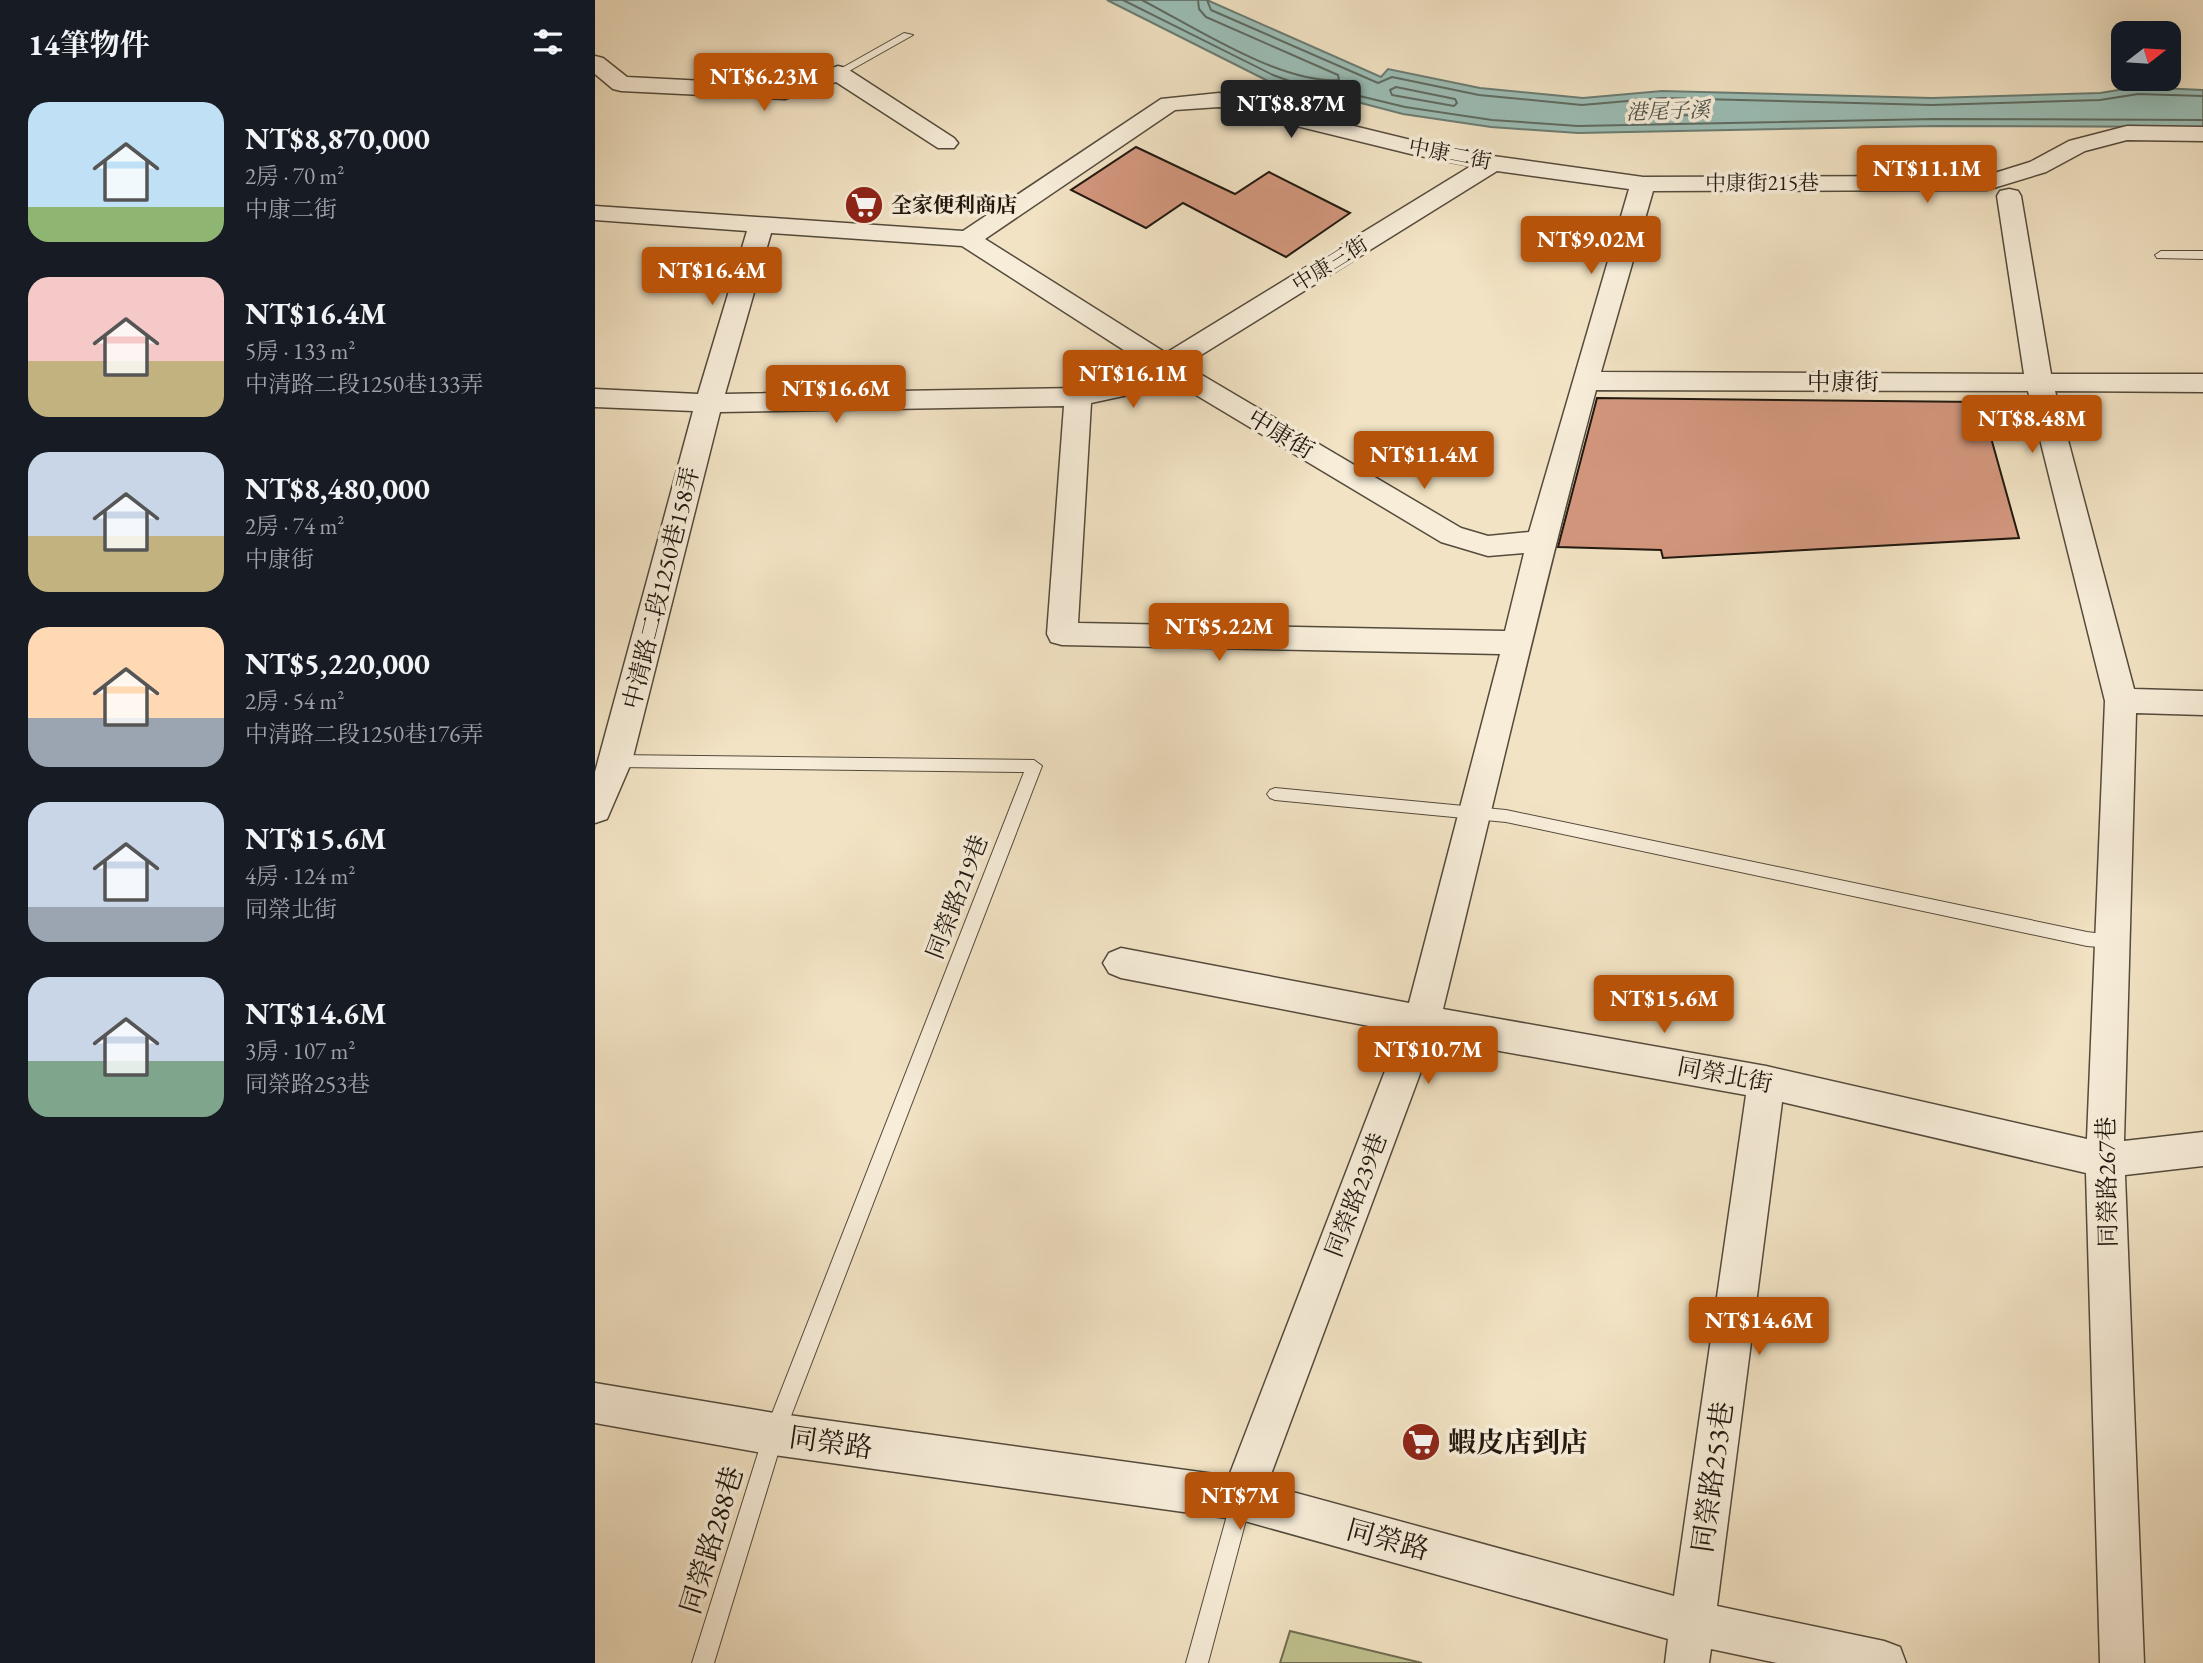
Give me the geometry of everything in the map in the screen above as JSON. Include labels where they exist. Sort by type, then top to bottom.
[{"type":"street","points":[[595,63],[621,84],[785,92],[838,73],[946,143]]},
{"type":"street","name":"中康二街","points":[[968,239],[1169,104],[1219,100],[1415,148],[1493,163],[1643,184]]},
{"type":"street","name":"中康街215巷","points":[[1643,184],[1987,183],[2038,167],[2077,146],[2127,133],[2203,134]]},
{"type":"street","name":"中康三街","points":[[595,398],[709,403],[1078,397],[1132,386],[1493,163]]},
{"type":"street","points":[[1541,541],[1643,184]]},
{"type":"street","points":[[2009,196],[2039,383],[2121,701],[2203,703]]},
{"type":"street","name":"中康街","points":[[595,213],[968,239],[1167,366],[1451,535],[1488,546],[1541,541]]},
{"type":"street","name":"中清路二段1250巷158弄","points":[[595,810],[616,761],[709,403],[761,225]]},
{"type":"street","name":"中康街","points":[[1585,381],[2203,383]]},
{"type":"street","points":[[1078,397],[1062,634],[1518,643]]},
{"type":"street","name":"同榮路239巷","points":[[1241,1499],[1422,1021],[1518,643],[1541,541]]},
{"type":"street","name":"同榮路267巷","points":[[2121,701],[2105,1160],[2122,1663]]},
{"type":"street","name":"同榮北街","points":[[1121,963],[1422,1021],[1766,1082],[2105,1160],[2203,1149]]},
{"type":"street","name":"同榮路253巷","points":[[1690,1643],[1766,1082]]},
{"type":"street","name":"同榮路","points":[[595,1404],[774,1434],[1241,1499],[1690,1643],[1884,1663]]},
{"type":"lane","points":[[838,73],[908,35]]},
{"type":"lane","points":[[2161,256],[2203,255]]},
{"type":"lane","name":"同榮路219巷","points":[[616,761],[1034,766],[774,1434]]},
{"type":"lane","points":[[1275,794],[1506,816],[2087,939],[2112,941]]},
{"type":"lane","name":"同榮路288巷","points":[[702,1663],[774,1434]]},
{"type":"lane","points":[[1197,1663],[1241,1499]]},
{"type":"green space","points":[[1290,1631],[1422,1663],[1280,1663]]},
{"type":"water","name":"港尾子溪","points":[[1107,0],[1207,0],[1381,77],[1388,69],[1480,88],[1583,98],[1662,91],[1932,98],[2203,90],[2203,127],[1935,126],[1578,133],[1491,127],[1403,114],[1338,97],[1314,97],[1270,82]]},
{"type":"building","points":[[1136,147],[1235,194],[1269,172],[1350,213],[1286,257],[1183,203],[1146,228],[1071,190]]},
{"type":"building","points":[[1597,398],[1981,402],[2019,538],[1663,558],[1661,550],[1558,547]]},
{"type":"place","name":"全家便利商店","points":[[864,205]]},
{"type":"place","name":"蝦皮店到店","points":[[1421,1442]]}]
